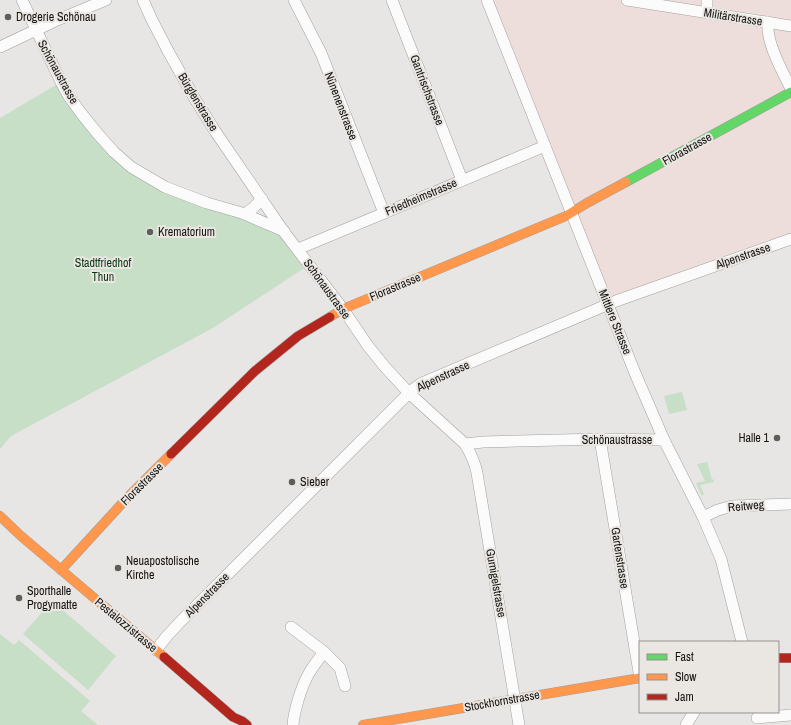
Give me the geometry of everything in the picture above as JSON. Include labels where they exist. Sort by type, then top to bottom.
[{"type":"street","points":[[22,0],[35,30]]},
{"type":"street","points":[[0,47],[35,30],[106,0]]},
{"type":"street","name":"Bürglenstrasse","points":[[143,0],[168,51],[195,99],[284,232]]},
{"type":"street","name":"Nünenenstrasse","points":[[294,0],[321,54],[384,214]]},
{"type":"street","name":"Gantrischstrasse","points":[[392,0],[462,180]]},
{"type":"street","name":"Mittlere Strasse","points":[[487,0],[635,373],[664,440],[703,517],[721,559],[742,641]]},
{"type":"street","name":"Militärstrasse","points":[[627,0],[791,26]]},
{"type":"street","points":[[707,0],[707,12]]},
{"type":"street","points":[[768,22],[771,44],[791,89]]},
{"type":"street","name":"Schönaustrasse","points":[[35,30],[68,95],[89,123],[114,152],[131,167],[165,187],[193,198],[245,214],[284,232],[343,309],[377,358],[409,393],[465,444],[483,442],[600,439],[664,440]]},
{"type":"street","name":"Florastrasse","points":[[61,570],[128,497],[255,371],[298,336],[343,309],[571,213],[791,92]]},
{"type":"street","name":"Friedheimstrasse","points":[[298,249],[545,146]]},
{"type":"street","points":[[245,214],[262,199]]},
{"type":"street","name":"Alpenstrasse","points":[[156,650],[167,636],[198,604],[416,387],[643,291],[791,239]]},
{"type":"street","name":"Gartenstrasse","points":[[600,439],[639,672]]},
{"type":"street","name":"Gurnigelstrasse","points":[[465,444],[475,462],[519,725]]},
{"type":"street","name":"Reitweg","points":[[703,517],[718,510],[732,506],[791,504]]},
{"type":"street","name":"Pestalozzistrasse","points":[[0,516],[61,570],[156,650],[235,721],[242,720],[247,725]]},
{"type":"street","points":[[291,627],[324,652],[340,668],[346,686]]},
{"type":"street","points":[[293,725],[299,699],[308,675],[324,652]]},
{"type":"street","points":[[779,658],[791,658]]},
{"type":"street","name":"Stockhornstrasse","points":[[363,725],[639,678]]},
{"type":"street","points":[[686,725],[693,713]]},
{"type":"street","points":[[757,718],[791,715]]},
{"type":"shaded area","points":[[487,0],[791,0],[791,239],[608,305]]},
{"type":"green space","name":"Stadtfriedhof Thun","points":[[61,82],[131,167],[284,232],[306,267],[213,328],[11,436],[0,449],[0,118]]},
{"type":"green space","points":[[682,392],[687,410],[669,414],[664,396]]},
{"type":"green space","points":[[707,462],[712,480],[714,479],[714,482],[700,485],[704,494],[702,496],[696,483],[705,481],[697,464]]},
{"type":"green space","points":[[52,601],[116,656],[88,690],[23,634]]},
{"type":"green space","points":[[0,634],[14,645],[19,640],[90,701],[81,711],[98,725],[0,725]]},
{"type":"traffic: fast","points":[[626,182],[791,92]]},
{"type":"traffic: slow","points":[[330,317],[343,309],[566,216],[626,182]]},
{"type":"traffic: slow","points":[[61,570],[128,497],[171,454]]},
{"type":"traffic: slow","points":[[0,516],[21,536],[164,657]]},
{"type":"traffic: slow","points":[[363,725],[639,678]]},
{"type":"traffic: jam","points":[[171,454],[255,371],[298,336],[330,317]]},
{"type":"traffic: jam","points":[[164,657],[233,717],[247,725]]},
{"type":"traffic: jam","points":[[779,658],[791,658]]},
{"type":"place","name":"Drogerie Schönau","points":[[8,17]]},
{"type":"place","name":"Krematorium","points":[[150,232]]},
{"type":"place","name":"Halle 1","points":[[777,438]]},
{"type":"place","name":"Sieber","points":[[292,482]]},
{"type":"place","name":"Neuapostolische Kirche","points":[[118,568]]},
{"type":"place","name":"Sporthalle Progymatte","points":[[19,598]]}]
